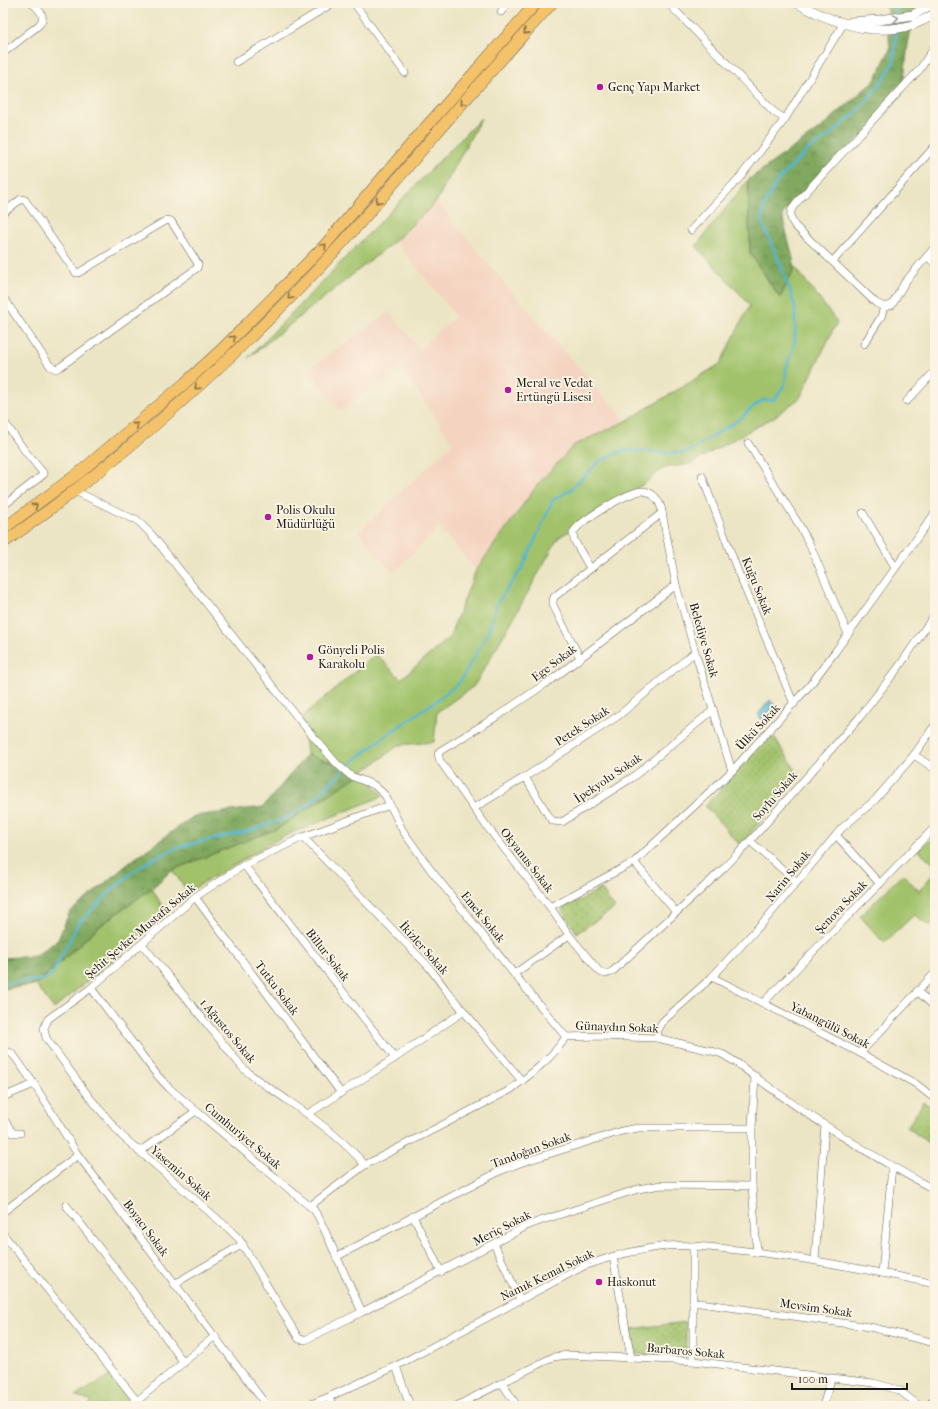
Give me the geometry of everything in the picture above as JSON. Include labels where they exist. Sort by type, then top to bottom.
[{"type":"highway","points":[[3,529],[86,467],[186,383],[222,350],[325,245],[418,136],[536,3]]},
{"type":"highway","points":[[3,543],[75,491],[161,420],[205,381],[303,284],[336,249],[552,3]]},
{"type":"street","points":[[3,53],[42,21],[42,12],[32,3]]},
{"type":"street","points":[[236,62],[333,3]]},
{"type":"street","points":[[354,3],[405,73]]},
{"type":"street","points":[[501,12],[507,3]]},
{"type":"street","points":[[668,3],[774,112],[785,119]]},
{"type":"street","points":[[797,3],[844,24],[861,28],[883,30],[935,14]]},
{"type":"street","points":[[844,24],[879,20],[913,20],[934,3]]},
{"type":"street","points":[[691,230],[741,176],[785,119],[844,24]]},
{"type":"street","points":[[935,46],[920,69],[796,202],[791,209],[790,214],[791,220],[795,226],[876,303],[884,307],[892,305],[905,282],[935,246]]},
{"type":"street","points":[[833,261],[935,146]]},
{"type":"street","points":[[3,213],[20,199],[25,200],[76,273],[167,220],[171,221],[198,264],[197,268],[56,369],[50,366],[3,298]]},
{"type":"street","points":[[927,256],[935,264]]},
{"type":"street","points":[[864,344],[882,317],[884,307]]},
{"type":"street","points":[[907,400],[935,371]]},
{"type":"street","points":[[3,420],[25,451],[44,474],[3,506]]},
{"type":"street","points":[[748,443],[809,543],[848,634]]},
{"type":"street","name":"Kuğu Sokak","points":[[702,476],[738,572],[794,704]]},
{"type":"street","name":"Emek Sokak","points":[[75,491],[136,519],[151,534],[297,717],[337,764],[351,776],[379,789],[386,795],[403,831],[430,869],[566,1037]]},
{"type":"street","name":"Belediye Sokak","points":[[590,568],[573,538],[573,532],[578,526],[633,493],[640,491],[648,492],[654,496],[659,502],[676,584],[695,652],[732,771]]},
{"type":"street","points":[[580,658],[554,607],[553,601],[556,595],[662,513]]},
{"type":"street","points":[[863,513],[895,567]]},
{"type":"street","name":"Ülkü Sokak","points":[[550,908],[634,862],[732,771],[794,704],[824,666],[935,513]]},
{"type":"street","name":"Ege Sokak","points":[[440,751],[543,686],[676,584]]},
{"type":"street","name":"Soylu Sokak","points":[[609,973],[723,869],[750,841],[859,718],[898,668],[935,614]]},
{"type":"street","name":"Petek Sokak","points":[[474,808],[618,716],[695,652]]},
{"type":"street","name":"İpekyolu Sokak","points":[[524,777],[552,820],[557,823],[562,822],[633,777],[713,710]]},
{"type":"street","name":"Narin Sokak","points":[[657,1038],[658,1030],[663,1022],[712,977],[776,908],[836,835],[876,800],[914,755],[935,725]]},
{"type":"street","name":"Okyanus Sokak","points":[[440,751],[438,754],[439,759],[569,935],[603,974],[609,973]]},
{"type":"street","points":[[914,755],[935,769]]},
{"type":"street","name":"Şehit Şevket Mustafa Sokak","points":[[44,1028],[48,1019],[91,988],[195,897],[244,865],[303,837],[390,805]]},
{"type":"street","name":"Şenova Sokak","points":[[763,1003],[935,827]]},
{"type":"street","points":[[836,835],[880,884]]},
{"type":"street","name":"İkizler Sokak","points":[[303,837],[429,967],[446,990],[522,1081]]},
{"type":"street","points":[[750,841],[797,882]]},
{"type":"street","points":[[634,862],[676,912]]},
{"type":"street","name":"Billur Sokak","points":[[244,865],[395,1058]]},
{"type":"street","name":"Tutku Sokak","points":[[195,897],[341,1093]]},
{"type":"street","points":[[514,974],[569,935]]},
{"type":"street","name":"1 Ağustos Sokak","points":[[142,944],[242,1068],[308,1114],[357,1155],[365,1165]]},
{"type":"street","points":[[860,1053],[935,973]]},
{"type":"street","name":"Yabangülü Sokak","points":[[712,977],[860,1053],[916,1084],[935,1099]]},
{"type":"street","name":"Cumhuriyet Sokak","points":[[91,988],[162,1081],[169,1088],[310,1206],[319,1218],[362,1312]]},
{"type":"street","points":[[917,991],[935,1007]]},
{"type":"street","points":[[308,1114],[395,1058],[464,1011]]},
{"type":"street","name":"Yasemin Sokak","points":[[44,1028],[46,1038],[90,1098],[122,1136],[229,1229],[243,1244],[299,1340]]},
{"type":"street","name":"Günaydın Sokak","points":[[310,1206],[365,1165],[500,1095],[522,1081],[553,1053],[566,1037],[598,1036],[657,1038],[722,1054],[737,1063],[825,1126],[892,1167],[935,1190]]},
{"type":"street","name":"Boyacı Sokak","points":[[3,1051],[15,1056],[78,1155],[267,1406]]},
{"type":"street","points":[[754,1076],[752,1186],[757,1252]]},
{"type":"street","points":[[3,1097],[34,1084]]},
{"type":"street","points":[[139,1152],[196,1111]]},
{"type":"street","points":[[3,1118],[13,1133],[20,1133]]},
{"type":"street","points":[[816,1260],[825,1126]]},
{"type":"street","name":"Tandoğan Sokak","points":[[336,1257],[500,1171],[622,1131],[638,1128],[752,1128]]},
{"type":"street","points":[[3,1212],[78,1155]]},
{"type":"street","points":[[882,1273],[892,1167]]},
{"type":"street","name":"Meriç Sokak","points":[[299,1340],[305,1340],[362,1312],[534,1224],[644,1187],[661,1185],[752,1186]]},
{"type":"street","points":[[66,1205],[128,1285],[184,1363]]},
{"type":"street","points":[[413,1216],[441,1272]]},
{"type":"street","points":[[3,1234],[139,1403],[215,1336]]},
{"type":"street","points":[[174,1284],[243,1244]]},
{"type":"street","points":[[494,1244],[520,1299]]},
{"type":"street","name":"Namık Kemal Sokak","points":[[306,1406],[396,1366],[584,1266],[613,1256],[666,1246],[693,1246],[757,1252],[816,1260],[935,1284]]},
{"type":"street","points":[[693,1246],[693,1361]]},
{"type":"street","points":[[613,1256],[631,1358]]},
{"type":"street","name":"Mevsim Sokak","points":[[693,1302],[870,1327],[935,1343]]},
{"type":"street","name":"Barbaros Sokak","points":[[456,1406],[558,1356],[575,1355],[693,1361],[873,1383],[893,1388],[904,1393],[919,1406]]},
{"type":"street","points":[[396,1366],[410,1406]]},
{"type":"street","points":[[823,1406],[831,1379]]},
{"type":"street","points":[[502,1383],[517,1406]]},
{"type":"street","points":[[329,1397],[332,1406]]},
{"type":"street","points":[[928,1406],[935,1398]]},
{"type":"shaded area","name":"Meral ve Vedat Ertüngü Lisesi","points":[[436,202],[519,300],[626,421],[574,445],[538,484],[476,570],[439,527],[393,573],[359,532],[453,443],[399,365],[341,412],[309,369],[389,312],[420,349],[456,316],[395,241]]},
{"type":"green space","points":[[886,3],[917,3],[908,44],[902,95],[871,127],[819,175],[782,215],[795,267],[780,298],[750,253],[748,180],[822,127],[875,80],[890,49]]},
{"type":"green space","points":[[481,118],[436,202],[395,241],[248,358]]},
{"type":"green space","points":[[748,180],[750,253],[779,297],[795,267],[837,322],[800,398],[774,417],[690,464],[664,468],[641,486],[558,538],[474,686],[437,712],[434,742],[399,745],[363,772],[383,796],[280,838],[188,892],[172,870],[279,828],[362,772],[307,755],[303,716],[376,654],[401,679],[449,638],[476,570],[538,484],[574,445],[626,421],[720,364],[750,305],[696,246]]},
{"type":"green space","points":[[772,734],[800,776],[740,845],[705,806]]},
{"type":"green space","points":[[307,755],[363,772],[279,828],[172,870],[152,888],[97,928],[36,985],[3,989],[3,958],[35,956],[58,940],[69,913],[134,859],[194,816],[263,807]]},
{"type":"green space","points":[[935,836],[935,865],[918,850]]},
{"type":"green space","points":[[935,872],[935,921],[930,926],[914,915],[884,943],[860,916],[903,874],[919,891]]},
{"type":"green space","points":[[152,888],[167,915],[54,1009],[36,985],[96,929]]},
{"type":"green space","points":[[601,889],[615,908],[577,933],[562,911],[565,905],[574,901],[577,902]]},
{"type":"green space","points":[[924,1102],[935,1110],[935,1148],[907,1127]]},
{"type":"green space","points":[[686,1322],[686,1356],[635,1354],[631,1329]]},
{"type":"green space","points":[[111,1375],[132,1406],[90,1406],[91,1401],[76,1396]]},
{"type":"water","points":[[770,700],[777,707],[766,720],[761,719],[758,714]]},
{"type":"waterway","points":[[896,3],[897,14]]},
{"type":"waterway","points":[[3,983],[43,980],[51,976],[78,924],[131,873],[154,858],[182,846],[249,831],[281,820],[306,807],[352,762],[460,682],[488,633],[497,603],[523,567],[553,500],[570,490],[600,461],[624,450],[667,453],[688,452],[741,418],[763,400],[774,400],[782,389],[786,379],[786,369],[795,341],[795,306],[784,273],[762,222],[764,206],[779,179],[809,149],[830,135],[859,110],[886,76],[894,61],[897,19]]},
{"type":"place","name":"Genç Yapı Market","points":[[600,87]]},
{"type":"place","name":"Meral ve Vedat Ertüngü Lisesi","points":[[508,390]]},
{"type":"place","name":"Polis Okulu Müdürlüğü","points":[[268,517]]},
{"type":"place","name":"Gönyeli Polis Karakolu","points":[[310,657]]},
{"type":"place","name":"Haskonut","points":[[599,1282]]}]
